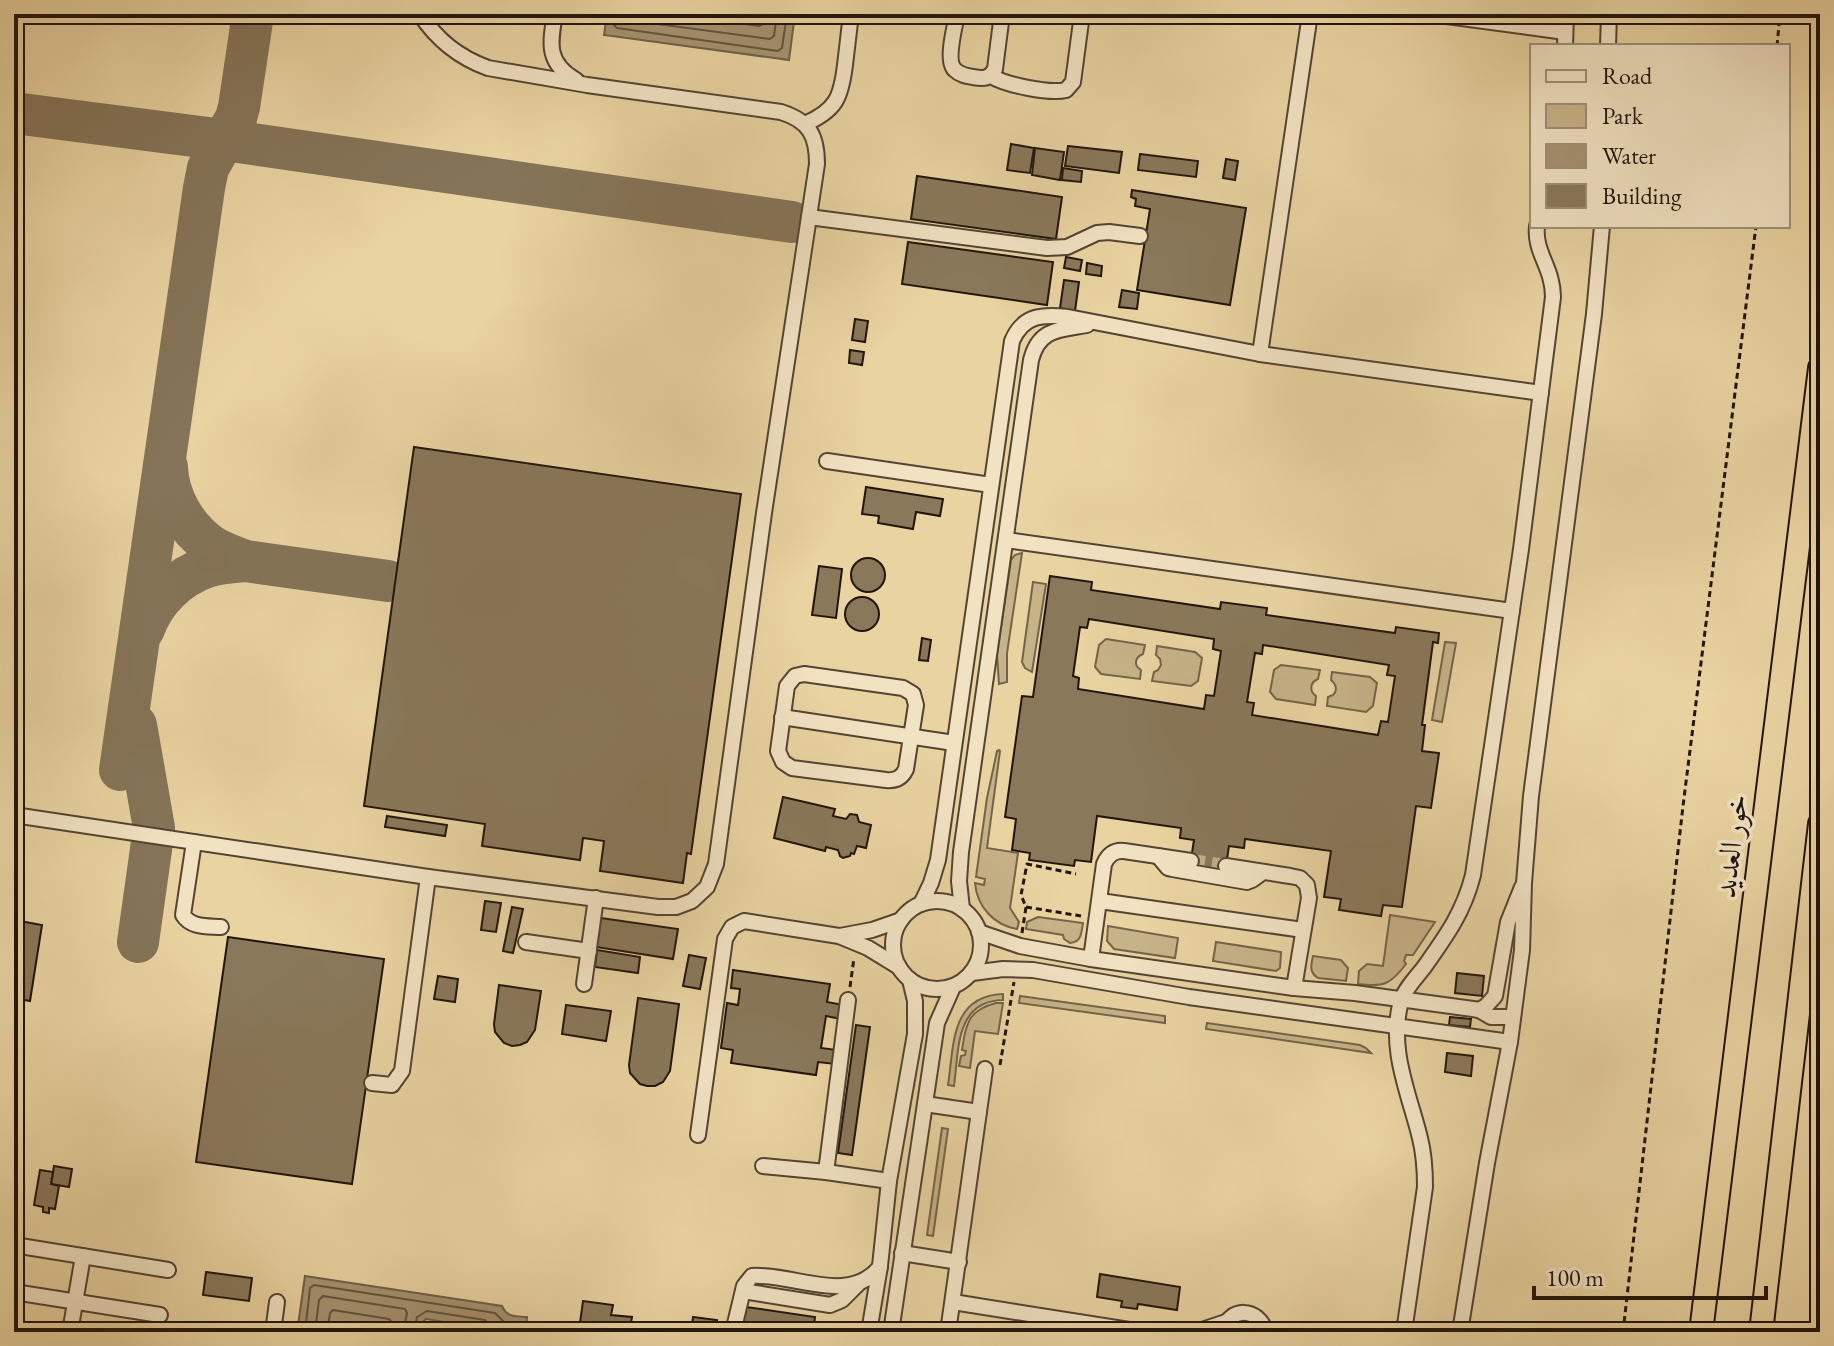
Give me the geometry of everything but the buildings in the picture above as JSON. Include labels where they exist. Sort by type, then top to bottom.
[{"type":"highway","name":"خور العديد","points":[[1701,1332],[1820,368]]},
{"type":"highway","points":[[1761,1332],[1820,824]]},
{"type":"street","points":[[14,815],[428,877],[658,907],[676,907],[692,901],[713,875],[817,164],[813,135],[794,116],[767,109],[502,72],[473,63],[448,47],[420,14]]},
{"type":"street","points":[[555,14],[553,57],[564,72],[587,85]]},
{"type":"street","points":[[805,124],[829,110],[838,99],[843,86],[851,14]]},
{"type":"street","points":[[957,14],[950,54],[954,70],[963,75],[991,76],[1007,83],[1057,92],[1066,90],[1073,82],[1082,14]]},
{"type":"street","points":[[991,76],[995,69],[1002,14]]},
{"type":"street","points":[[1260,354],[1310,14]]},
{"type":"street","points":[[1432,14],[1565,39],[1566,14]]},
{"type":"street","points":[[1608,44],[1609,14]]},
{"type":"street","points":[[809,217],[1047,248],[1067,247],[1097,233],[1140,236]]},
{"type":"street","points":[[1404,1332],[1425,1187],[1425,1168],[1421,1141],[1397,1055],[1397,1027],[1401,1000],[1453,927],[1470,888],[1512,611],[1553,287],[1537,243],[1537,228]]},
{"type":"street","points":[[1460,1332],[1510,1042],[1522,950],[1531,796],[1594,314],[1602,228]]},
{"type":"street","points":[[921,904],[938,860],[1012,341],[1018,328],[1030,319],[1046,315],[1068,317],[1260,354],[1541,393]]},
{"type":"street","points":[[962,909],[959,881],[961,852],[1033,353],[1041,340],[1052,332],[1095,323]]},
{"type":"street","points":[[827,461],[991,485]]},
{"type":"street","points":[[1006,540],[1512,611]]},
{"type":"street","points":[[799,674],[903,688],[915,699],[911,737],[906,769],[902,777],[892,781],[792,768],[783,762],[778,751],[787,686],[799,674]]},
{"type":"street","points":[[782,717],[954,743]]},
{"type":"street","points":[[194,842],[183,915],[194,924],[221,927]]},
{"type":"street","points":[[1091,959],[1104,864],[1110,855],[1119,851],[1191,861]]},
{"type":"street","points":[[1158,856],[1172,869],[1247,882],[1263,872]]},
{"type":"street","points":[[1226,866],[1296,877],[1307,885],[1310,893],[1294,988]]},
{"type":"street","points":[[372,1083],[392,1085],[402,1071],[428,877]]},
{"type":"street","points":[[1479,1010],[1495,996],[1508,922],[1524,883]]},
{"type":"street","points":[[584,984],[596,898]]},
{"type":"street","points":[[1100,901],[1303,930]]},
{"type":"street","points":[[929,902],[946,902],[962,909],[979,932],[982,949],[972,973],[953,987],[944,989],[926,988],[910,980],[899,967],[893,944],[901,920],[921,904],[929,902]]},
{"type":"street","points":[[839,936],[872,930],[901,920]]},
{"type":"street","points":[[698,1135],[727,932],[737,923],[744,921],[839,936],[899,967]]},
{"type":"street","points":[[979,932],[1020,946],[1091,959],[1479,1010],[1491,1017],[1513,1017]]},
{"type":"street","points":[[526,942],[589,951]]},
{"type":"street","points":[[972,973],[1003,969],[1033,970],[1189,997],[1510,1042]]},
{"type":"street","points":[[1189,997],[1193,974]]},
{"type":"street","points":[[869,1332],[889,1181],[915,1034],[915,1001],[910,980]]},
{"type":"street","points":[[891,1332],[937,1023],[953,987]]},
{"type":"street","points":[[826,1172],[848,1000]]},
{"type":"street","points":[[948,1332],[985,1069]]},
{"type":"street","points":[[925,1104],[979,1112]]},
{"type":"street","points":[[763,1166],[889,1181]]},
{"type":"street","points":[[14,1245],[168,1270]]},
{"type":"street","points":[[902,1253],[959,1262]]},
{"type":"street","points":[[70,1332],[83,1256]]},
{"type":"street","points":[[733,1332],[749,1278],[756,1275],[843,1287],[858,1284],[880,1266]]},
{"type":"street","points":[[14,1292],[160,1315]]},
{"type":"street","points":[[273,1332],[277,1302]]},
{"type":"street","points":[[953,1302],[1142,1332]]},
{"type":"street","points":[[1196,1332],[1224,1327],[1237,1314],[1251,1314],[1262,1322],[1266,1332]]},
{"type":"path","points":[[1777,44],[1780,14]]},
{"type":"path","points":[[1623,1332],[1685,790],[1756,228]]},
{"type":"path","points":[[1020,946],[1026,907],[1021,895],[1027,864],[1076,874]]},
{"type":"path","points":[[1026,907],[1097,918]]},
{"type":"path","points":[[848,1000],[856,943]]},
{"type":"path","points":[[985,1069],[999,1071],[1016,969]]},
{"type":"green space","points":[[1022,553],[1007,653],[1007,682],[999,684],[997,655],[1011,560]]},
{"type":"green space","points":[[1033,582],[1046,584],[1032,672],[1022,662]]},
{"type":"green space","points":[[1106,639],[1145,645],[1143,654],[1136,661],[1141,670],[1140,679],[1101,674],[1095,667],[1099,645]]},
{"type":"green space","points":[[1445,642],[1456,643],[1442,722],[1432,720]]},
{"type":"green space","points":[[1157,646],[1195,652],[1202,658],[1198,681],[1191,686],[1152,681],[1154,672],[1161,665],[1156,655]]},
{"type":"green space","points":[[1281,665],[1320,670],[1318,679],[1311,687],[1316,696],[1315,705],[1276,699],[1270,692],[1274,670]]},
{"type":"green space","points":[[1332,672],[1370,677],[1377,683],[1373,706],[1366,712],[1327,706],[1328,697],[1336,689],[1331,680]]},
{"type":"green space","points":[[999,750],[987,848],[1018,853],[1010,908],[1019,922],[1017,929],[1001,924],[988,914],[979,900],[975,883],[984,885],[985,879],[976,877],[987,798]]},
{"type":"green space","points":[[1390,915],[1435,922],[1413,955],[1406,955],[1406,964],[1391,980],[1380,985],[1358,984],[1359,971],[1367,964],[1383,966]]},
{"type":"green space","points":[[1038,917],[1083,923],[1080,936],[1070,943],[1063,935],[1026,929],[1027,922]]},
{"type":"green space","points":[[1108,926],[1178,938],[1175,958],[1114,949],[1107,941]]},
{"type":"green space","points":[[1216,942],[1281,952],[1280,968],[1276,971],[1213,961]]},
{"type":"green space","points":[[1313,956],[1341,960],[1348,968],[1346,981],[1315,976],[1311,968]]},
{"type":"green space","points":[[1003,994],[1003,1000],[987,1003],[968,1018],[959,1043],[954,1086],[948,1085],[954,1040],[964,1013],[986,997]]},
{"type":"green space","points":[[1020,996],[1165,1016],[1165,1023],[1019,1003]]},
{"type":"green space","points":[[1003,1003],[998,1034],[975,1031],[970,1068],[959,1066],[961,1056],[966,1051],[962,1050],[970,1019],[979,1010]]},
{"type":"green space","points":[[1207,1023],[1360,1045],[1371,1053],[1206,1029]]},
{"type":"green space","points":[[942,1128],[948,1129],[933,1236],[927,1235]]},
{"type":"water","points":[[607,14],[795,14],[789,60],[604,35]]},
{"type":"water","points":[[305,1276],[502,1306],[509,1314],[527,1317],[526,1332],[507,1332],[426,1319],[421,1332],[297,1332]]},
{"type":"taxiway","points":[[120,770],[204,188],[208,168],[236,118],[253,14]]},
{"type":"taxiway","points":[[14,113],[792,222]]},
{"type":"taxiway","points":[[167,467],[174,500],[186,520],[201,538],[218,550],[245,561],[388,581]]},
{"type":"taxiway","points":[[144,629],[154,608],[177,583],[211,566],[245,561]]},
{"type":"taxiway","points":[[136,725],[154,828],[138,942]]},
{"type":"tunnel","points":[[1191,861],[1226,866]]}]
